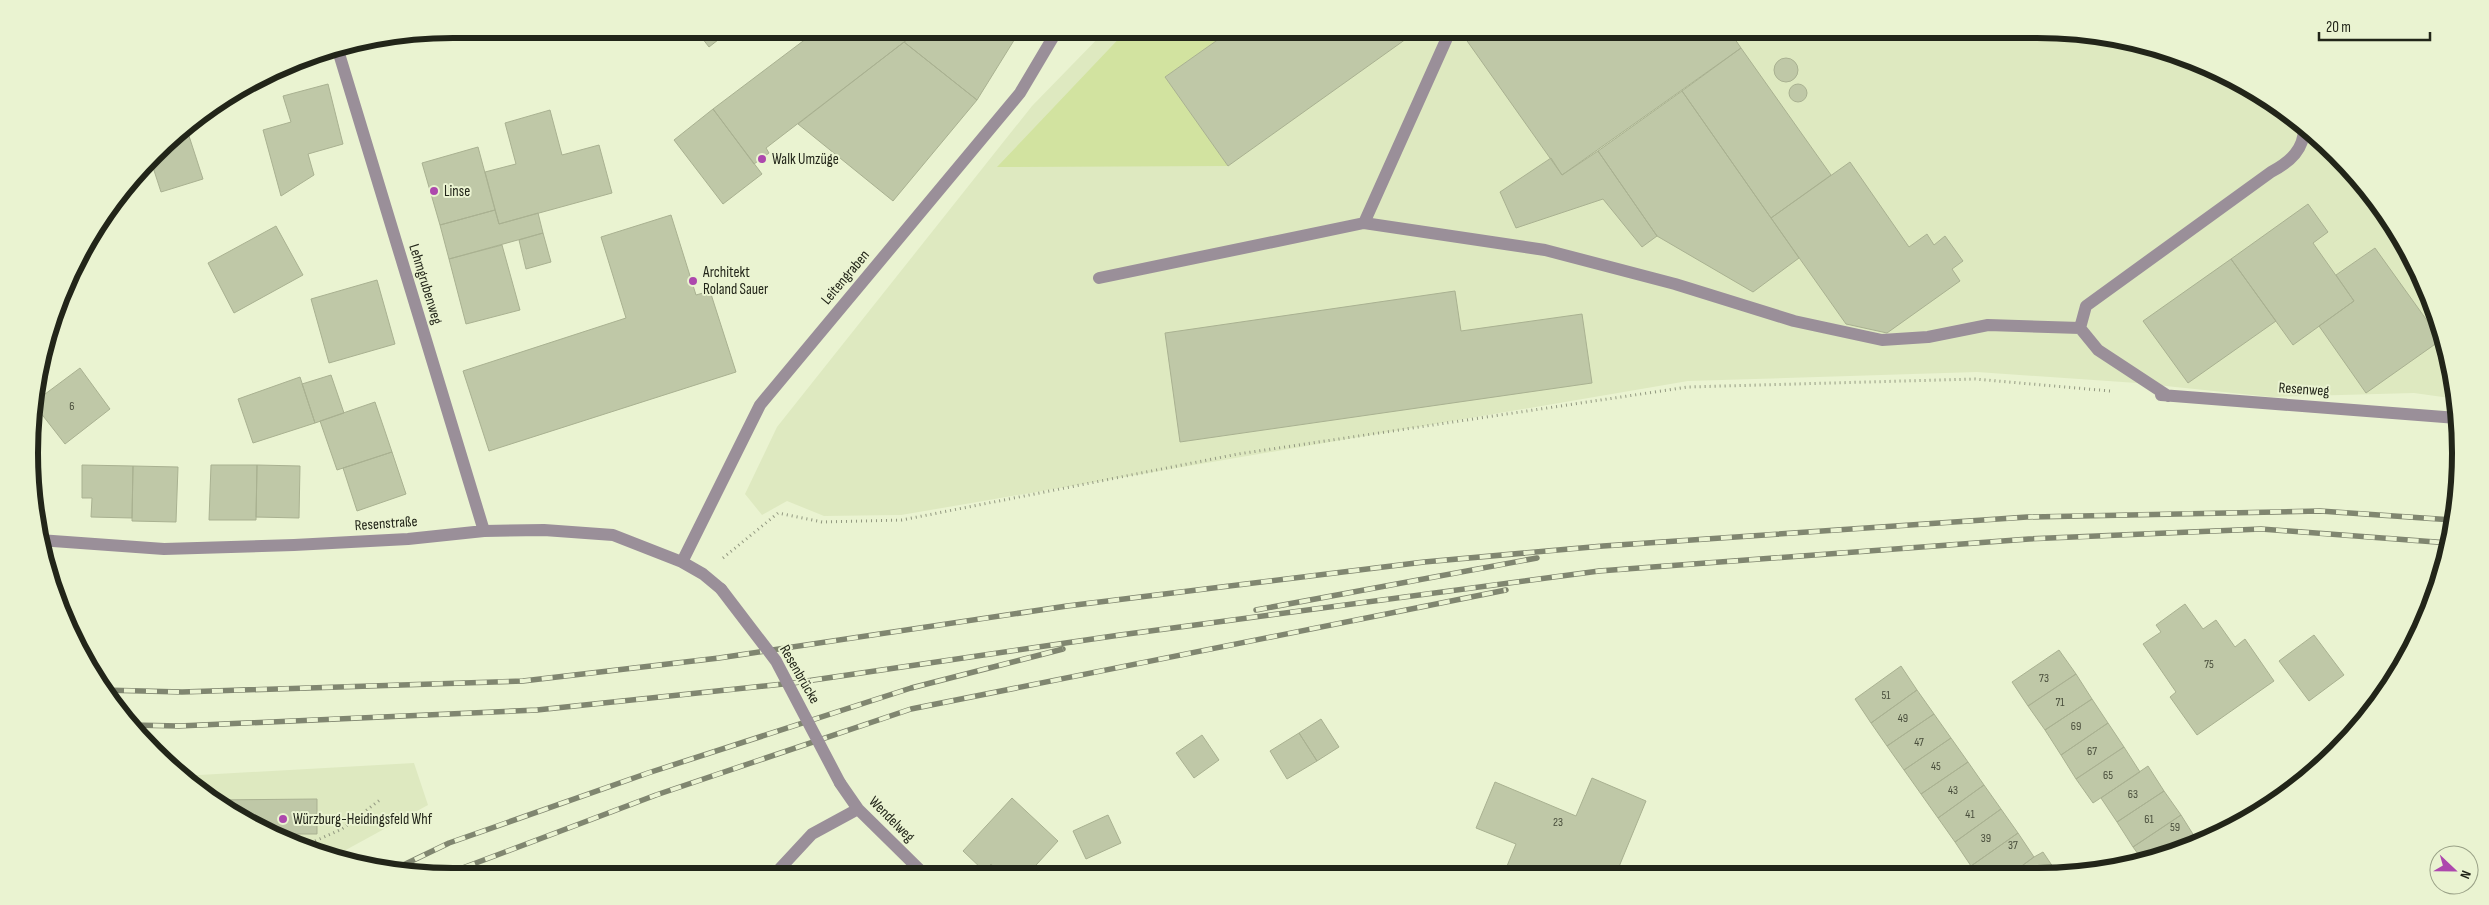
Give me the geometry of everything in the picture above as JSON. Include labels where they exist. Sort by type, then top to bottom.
[{"type":"street","name":"Leitengraben","points":[[682,562],[760,405],[1020,93],[1053,38]]},
{"type":"street","points":[[1364,223],[1447,38]]},
{"type":"street","name":"Lehmgrubenweg","points":[[339,54],[484,531]]},
{"type":"street","points":[[2080,328],[2086,306],[2271,172],[2288,162],[2299,150],[2304,135]]},
{"type":"street","points":[[1099,278],[1364,223],[1545,250],[1675,284],[1794,321],[1882,340],[1928,337],[1988,325],[2080,328],[2098,350],[2168,396]]},
{"type":"street","name":"Resenweg","points":[[2149,394],[2450,417]]},
{"type":"street","name":"Resenstraße","points":[[47,541],[164,549],[398,540],[484,531],[544,530],[613,535],[682,562],[703,574],[721,588]]},
{"type":"street","name":"Resenbrücke","points":[[721,588],[776,660],[840,782]]},
{"type":"street","name":"Wendelweg","points":[[840,782],[858,809],[918,868]]},
{"type":"street","points":[[780,868],[812,834],[858,809]]},
{"type":"path","points":[[703,574],[778,512],[822,522],[902,520],[1238,454],[1688,388],[1975,379],[2149,394]]},
{"type":"path","points":[[312,842],[342,829],[381,799]]},
{"type":"shaded area","points":[[1098,38],[2064,38],[2117,45],[2195,69],[2244,93],[2267,107],[2310,140],[2349,179],[2382,222],[2409,269],[2420,294],[2437,345],[2448,398],[2414,393],[2271,397],[2137,383],[1977,372],[1688,381],[901,515],[824,516],[787,501],[762,515],[745,494],[777,427],[1032,106]]},
{"type":"shaded area","points":[[1119,38],[1220,38],[1165,77],[1228,166],[997,167]]},
{"type":"shaded area","points":[[414,763],[428,805],[342,852],[294,836],[269,825],[222,798],[192,775]]},
{"type":"building","points":[[702,38],[720,38],[709,47]]},
{"type":"building","points":[[807,38],[909,38],[766,148],[769,153],[754,164],[713,109]]},
{"type":"building","points":[[909,38],[1015,38],[977,100],[904,42]]},
{"type":"building","points":[[1220,38],[1407,38],[1228,166],[1165,77]]},
{"type":"building","points":[[1465,38],[1734,38],[1741,48],[1562,175]]},
{"type":"building","points":[[904,42],[977,100],[893,201],[798,124]]},
{"type":"building","points":[[1741,48],[1831,175],[1771,218],[1682,91]]},
{"type":"building","points":[[1786,58],[1795,61],[1798,70],[1795,79],[1786,82],[1777,79],[1774,70],[1777,61]]},
{"type":"building","points":[[328,84],[343,144],[308,154],[314,175],[281,196],[263,130],[291,122],[283,96]]},
{"type":"building","points":[[1798,84],[1804,87],[1807,93],[1804,99],[1798,102],[1792,99],[1789,93],[1792,87]]},
{"type":"building","points":[[1682,91],[1799,258],[1753,292],[1657,236],[1598,151]]},
{"type":"building","points":[[713,109],[762,174],[723,204],[674,140]]},
{"type":"building","points":[[550,110],[562,155],[599,145],[612,193],[499,224],[485,172],[516,164],[505,123]]},
{"type":"building","points":[[189,136],[203,179],[161,192],[153,166],[181,139]]},
{"type":"building","points":[[478,147],[495,210],[440,225],[422,163]]},
{"type":"building","points":[[1598,151],[1657,236],[1642,247],[1603,199],[1516,228],[1500,192],[1551,158],[1562,175]]},
{"type":"building","points":[[1850,162],[1909,247],[1927,234],[1934,245],[1945,236],[1963,261],[1952,269],[1960,281],[1887,333],[1846,324],[1771,218]]},
{"type":"building","points":[[2308,204],[2328,232],[2313,243],[2354,301],[2293,345],[2231,259]]},
{"type":"building","points":[[495,210],[499,224],[538,213],[543,233],[449,259],[440,225]]},
{"type":"building","points":[[671,215],[696,295],[710,291],[736,372],[489,451],[463,371],[626,318],[601,237]]},
{"type":"building","points":[[276,226],[303,275],[234,313],[208,263]]},
{"type":"building","points":[[543,233],[551,262],[526,269],[519,240]]},
{"type":"building","points":[[502,245],[520,310],[466,324],[449,259]]},
{"type":"building","points":[[2375,248],[2431,326],[2436,343],[2366,393],[2319,326],[2354,301],[2336,275]]},
{"type":"building","points":[[2231,259],[2276,321],[2188,383],[2143,321]]},
{"type":"building","points":[[377,280],[395,344],[329,363],[311,299]]},
{"type":"building","points":[[1455,291],[1461,331],[1582,314],[1592,383],[1180,442],[1165,333]]},
{"type":"building","points":[[80,368],[110,409],[65,444],[40,411],[41,397]]},
{"type":"building","points":[[331,375],[344,413],[315,423],[302,384]]},
{"type":"building","points":[[300,377],[315,423],[253,443],[238,399]]},
{"type":"building","points":[[375,402],[392,452],[337,470],[320,421]]},
{"type":"building","points":[[392,452],[406,494],[357,511],[343,468]]},
{"type":"building","points":[[82,465],[133,466],[132,518],[91,517],[92,498],[82,498]]},
{"type":"building","points":[[211,465],[257,465],[256,520],[209,520]]},
{"type":"building","points":[[257,465],[300,466],[299,518],[256,517]]},
{"type":"building","points":[[133,466],[178,467],[176,522],[132,521]]},
{"type":"building","points":[[2185,604],[2203,629],[2216,620],[2235,647],[2245,639],[2274,681],[2197,735],[2170,697],[2176,692],[2143,644],[2161,632],[2156,625]]},
{"type":"building","points":[[2314,635],[2344,675],[2309,701],[2279,661]]},
{"type":"building","points":[[2059,650],[2076,674],[2028,706],[2012,682]]},
{"type":"building","points":[[1901,666],[1917,690],[1871,723],[1855,699]]},
{"type":"building","points":[[2076,674],[2092,699],[2045,730],[2028,706]]},
{"type":"building","points":[[1917,690],[1934,714],[1887,746],[1871,723]]},
{"type":"building","points":[[2092,699],[2108,723],[2061,755],[2045,730]]},
{"type":"building","points":[[1934,714],[1951,738],[1904,770],[1887,746]]},
{"type":"building","points":[[1321,719],[1339,747],[1317,761],[1299,733]]},
{"type":"building","points":[[2108,723],[2124,747],[2076,779],[2061,755]]},
{"type":"building","points":[[1299,733],[1317,761],[1287,779],[1270,751]]},
{"type":"building","points":[[1202,735],[1219,760],[1194,778],[1176,753]]},
{"type":"building","points":[[1951,738],[1968,762],[1921,794],[1904,770]]},
{"type":"building","points":[[2124,747],[2140,772],[2093,803],[2076,779]]},
{"type":"building","points":[[1968,762],[1984,785],[1938,818],[1921,794]]},
{"type":"building","points":[[2148,766],[2164,791],[2117,822],[2101,798]]},
{"type":"building","points":[[1592,778],[1646,801],[1618,868],[1506,868],[1516,844],[1476,828],[1495,782],[1576,816]]},
{"type":"building","points":[[1984,785],[2001,809],[1955,842],[1938,818]]},
{"type":"building","points":[[2164,791],[2181,815],[2133,847],[2117,822]]},
{"type":"building","points":[[1012,798],[1058,841],[1033,868],[995,868],[991,864],[987,868],[981,868],[963,851]]},
{"type":"building","name":"Würzburg-Heidingsfeld Whf","points":[[317,799],[317,834],[289,834],[269,825],[225,800]]},
{"type":"building","points":[[2001,809],[2018,833],[1971,866],[1955,842]]},
{"type":"building","points":[[1108,815],[1121,843],[1086,859],[1073,831]]},
{"type":"building","points":[[2181,815],[2194,836],[2138,854],[2133,847]]},
{"type":"building","points":[[2018,833],[2034,857],[2019,868],[1972,868],[1971,866]]},
{"type":"building","points":[[2043,852],[2053,867],[2019,868]]},
{"type":"railway","points":[[112,690],[182,692],[523,681],[719,658],[1067,606],[1424,562],[1603,546],[2027,517],[2320,511],[2446,520]]},
{"type":"railway","points":[[139,725],[179,726],[537,710],[793,683],[1120,635],[1599,571],[2029,539],[2261,529],[2442,542]]},
{"type":"railway","points":[[1256,610],[1537,558]]},
{"type":"railway","points":[[463,868],[656,795],[911,709],[1506,590]]},
{"type":"railway","points":[[404,865],[449,843],[648,773],[911,688],[1063,649]]},
{"type":"place","name":"Walk Umzüge","points":[[762,159]]},
{"type":"place","name":"Linse","points":[[434,191]]},
{"type":"place","name":"Architekt Roland Sauer","points":[[693,281]]},
{"type":"place","name":"Würzburg-Heidingsfeld Whf","points":[[283,819]]}]
